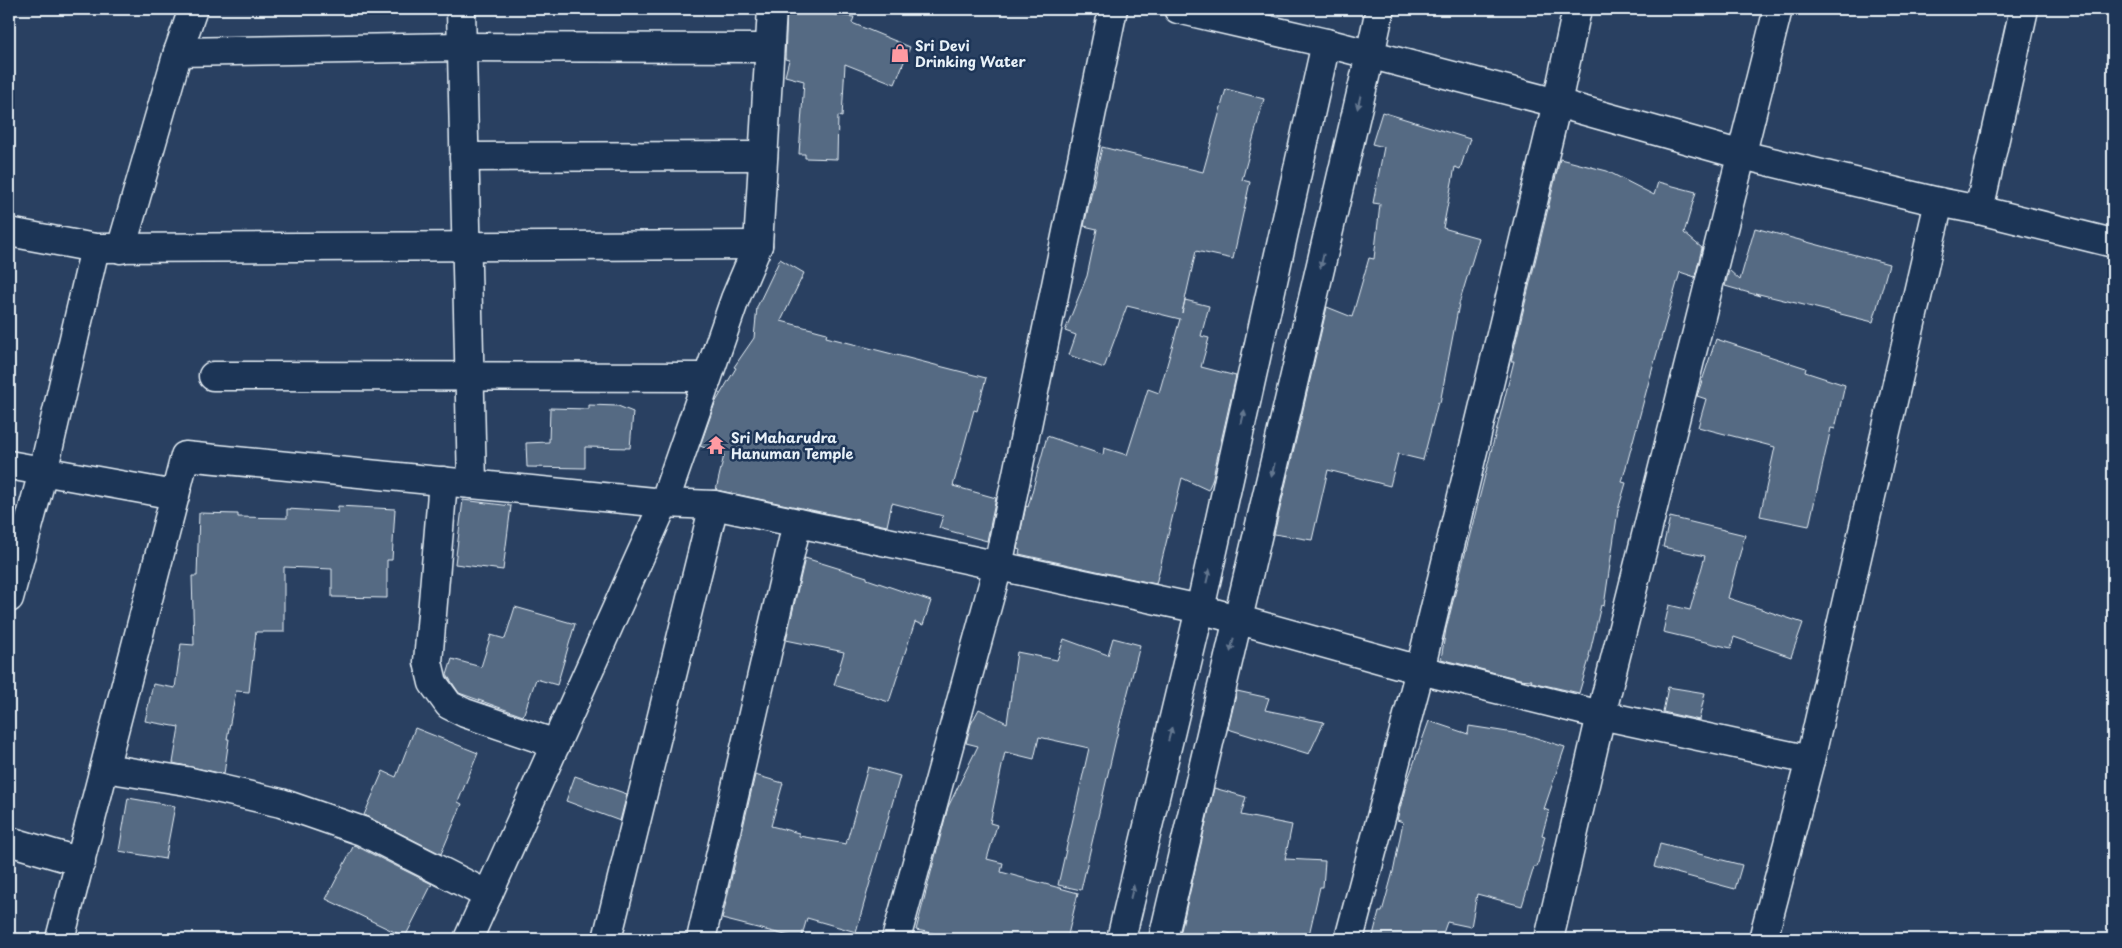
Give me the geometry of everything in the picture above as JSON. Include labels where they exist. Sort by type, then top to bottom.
[{"type":"street","points":[[9,598],[43,472],[108,249],[193,9]]},
{"type":"street","points":[[461,9],[460,47],[467,247],[472,484]]},
{"type":"street","points":[[468,939],[664,503],[735,299],[758,245],[768,48],[772,9]]},
{"type":"street","points":[[896,939],[998,566],[1113,9]]},
{"type":"street","points":[[1178,9],[1326,43],[1557,103],[1742,155],[1979,210],[2113,244]]},
{"type":"street","points":[[1163,939],[1380,9]]},
{"type":"street","points":[[1349,939],[1420,670],[1557,103],[1577,9]]},
{"type":"street","points":[[1549,939],[1601,715],[1778,9]]},
{"type":"street","points":[[1979,210],[2024,9]]},
{"type":"street","points":[[1121,939],[1200,609],[1326,43]]},
{"type":"street","points":[[178,52],[460,47],[768,48]]},
{"type":"street","points":[[464,157],[763,156]]},
{"type":"street","points":[[1763,939],[1810,760],[1939,202]]},
{"type":"street","points":[[9,232],[108,249],[758,245]]},
{"type":"street","points":[[213,376],[470,378],[708,376]]},
{"type":"street","points":[[60,939],[185,456],[664,503],[714,505],[1200,609],[1420,670],[1601,715],[1810,760]]},
{"type":"street","points":[[9,465],[175,494]]},
{"type":"street","points":[[443,481],[428,662],[434,683],[449,705],[465,713],[556,744]]},
{"type":"street","points":[[607,939],[714,505]]},
{"type":"street","points":[[701,939],[797,523]]},
{"type":"street","points":[[105,768],[186,781],[281,803],[362,831],[488,895]]},
{"type":"street","points":[[9,841],[81,862]]},
{"type":"building","points":[[787,9],[854,17],[852,23],[910,47],[895,84],[845,64],[842,117],[838,116],[837,159],[805,158],[805,154],[799,154],[804,81],[785,76],[789,60],[785,59]]},
{"type":"building","points":[[1226,89],[1264,99],[1242,180],[1250,182],[1233,259],[1196,251],[1182,313],[1185,300],[1209,306],[1201,336],[1209,338],[1201,367],[1236,376],[1212,481],[1208,490],[1182,478],[1156,584],[1019,554],[1020,550],[1017,549],[1026,506],[1028,507],[1047,436],[1103,455],[1104,448],[1127,455],[1148,389],[1159,393],[1180,319],[1127,306],[1104,368],[1069,355],[1076,335],[1065,331],[1087,276],[1097,229],[1084,226],[1102,147],[1203,172]]},
{"type":"building","points":[[1382,112],[1470,139],[1460,169],[1455,167],[1443,228],[1479,238],[1459,304],[1440,403],[1438,402],[1423,460],[1398,454],[1390,486],[1328,470],[1312,540],[1274,534],[1327,307],[1352,317],[1369,258],[1374,259],[1380,204],[1373,203],[1384,147],[1372,144]]},
{"type":"building","points":[[1560,159],[1607,171],[1654,195],[1658,182],[1696,192],[1684,233],[1702,248],[1695,277],[1680,272],[1649,381],[1622,482],[1626,483],[1618,510],[1604,606],[1601,605],[1590,656],[1579,693],[1441,659],[1446,629],[1514,361],[1511,361]]},
{"type":"building","points":[[1755,228],[1889,264],[1873,322],[1725,286],[1729,270],[1740,280]]},
{"type":"building","points":[[780,259],[804,273],[781,321],[827,333],[826,337],[986,378],[977,411],[974,410],[953,486],[996,498],[987,541],[939,528],[943,516],[892,503],[887,526],[716,490],[724,455],[700,446],[715,403],[736,368],[734,367],[754,338],[757,307]]},
{"type":"building","points":[[1716,339],[1806,368],[1805,372],[1845,385],[1835,429],[1831,428],[1809,526],[1760,516],[1775,447],[1698,427],[1706,399],[1697,396]]},
{"type":"building","points":[[589,405],[618,406],[633,412],[630,448],[585,447],[585,468],[527,467],[526,443],[549,442],[550,408],[589,409]]},
{"type":"building","points":[[463,500],[511,506],[503,570],[455,564]]},
{"type":"building","points":[[338,506],[395,509],[392,560],[387,560],[387,598],[332,597],[332,569],[284,567],[284,632],[256,632],[249,692],[236,691],[227,739],[229,739],[224,774],[173,763],[179,727],[145,721],[153,684],[175,688],[181,644],[194,645],[192,576],[197,576],[199,513],[238,514],[238,517],[287,518],[287,509],[338,512]]},
{"type":"building","points":[[1670,517],[1745,535],[1728,598],[1803,623],[1791,657],[1734,637],[1731,648],[1663,632],[1669,605],[1690,610],[1705,556],[1663,547]]},
{"type":"building","points":[[805,558],[867,577],[867,579],[931,601],[923,625],[915,622],[889,702],[834,685],[844,652],[786,640]]},
{"type":"building","points":[[515,607],[575,624],[557,685],[536,679],[523,716],[459,693],[447,675],[452,659],[481,667],[491,635],[505,639]]},
{"type":"building","points":[[1113,638],[1140,645],[1081,890],[1058,885],[1089,748],[1039,737],[1034,759],[1005,752],[990,823],[997,825],[987,859],[1003,863],[1001,872],[1078,893],[1067,939],[964,939],[916,930],[948,807],[978,746],[966,743],[971,724],[979,709],[1007,723],[1017,652],[1057,660],[1064,639],[1108,655]]},
{"type":"building","points":[[1668,687],[1705,693],[1699,720],[1663,712]]},
{"type":"building","points":[[1237,691],[1269,698],[1265,710],[1324,722],[1309,754],[1228,729]]},
{"type":"building","points":[[1429,721],[1468,734],[1469,726],[1527,735],[1565,747],[1544,809],[1549,811],[1542,835],[1545,836],[1537,867],[1534,867],[1522,906],[1477,894],[1471,927],[1447,922],[1441,939],[1372,939],[1379,912],[1382,912],[1394,868],[1403,822],[1397,820],[1406,785]]},
{"type":"building","points":[[415,728],[478,753],[458,802],[462,804],[441,854],[364,815],[383,771],[396,777]]},
{"type":"building","points":[[868,767],[900,776],[856,932],[807,918],[801,939],[722,919],[755,775],[783,783],[771,826],[799,833],[799,836],[846,844]]},
{"type":"building","points":[[575,776],[627,794],[620,821],[566,801]]},
{"type":"building","points":[[1214,788],[1246,797],[1241,815],[1292,825],[1285,859],[1325,861],[1323,887],[1320,887],[1308,939],[1250,939],[1224,932],[1223,939],[1179,939]]},
{"type":"building","points":[[128,798],[175,806],[165,859],[119,851]]},
{"type":"building","points":[[1660,844],[1742,865],[1735,889],[1654,867]]},
{"type":"building","points":[[354,845],[432,884],[405,937],[326,899]]},
{"type":"place","name":"Sri Devi Drinking Water","points":[[900,53]]},
{"type":"place","name":"Sri Maharudra Hanuman Temple","points":[[716,445]]}]
